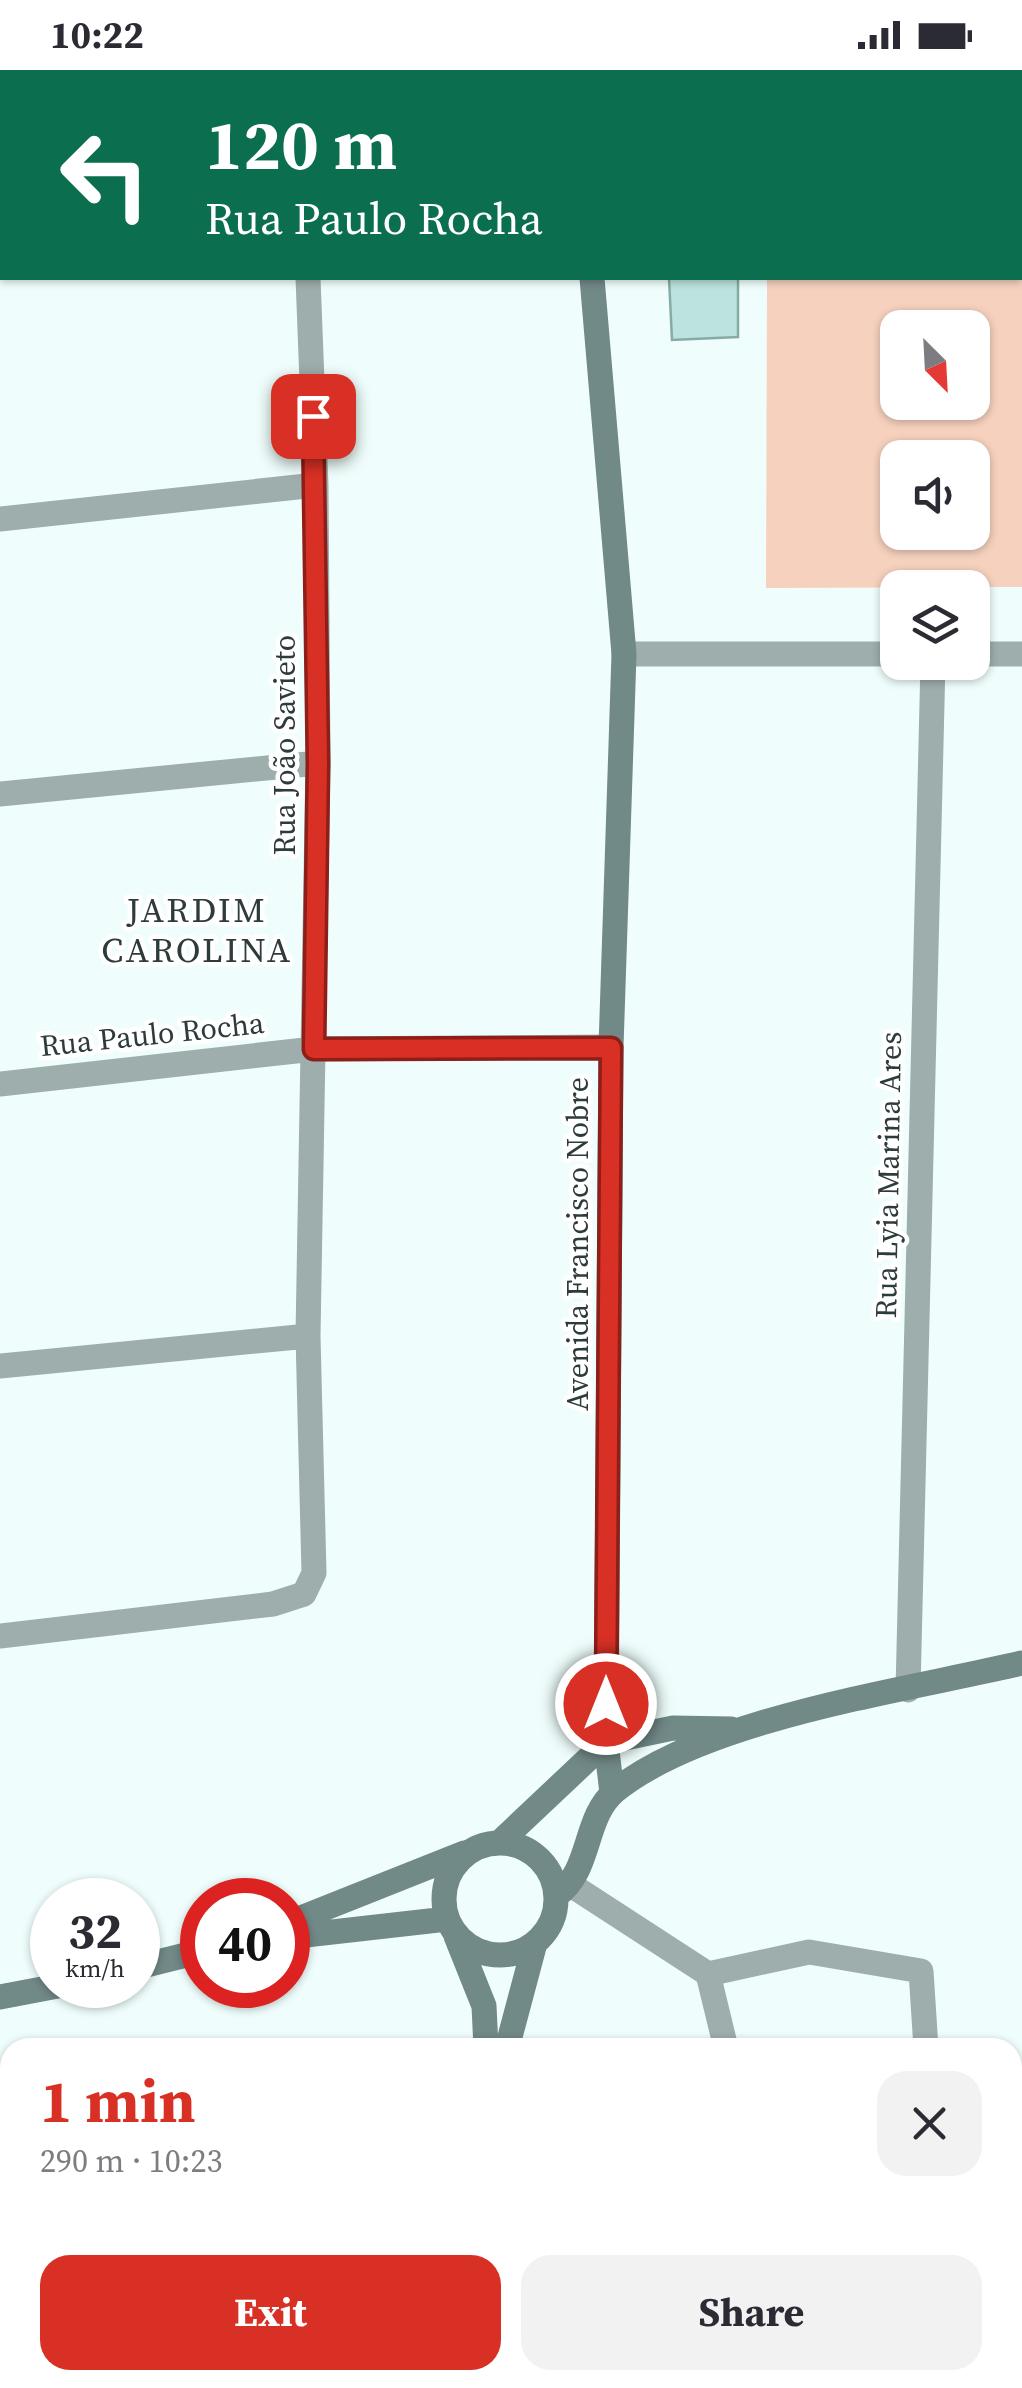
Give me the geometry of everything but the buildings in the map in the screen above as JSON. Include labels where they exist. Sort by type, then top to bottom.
[{"type":"street","name":"Rua João Savieto","points":[[0,1636],[273,1604],[304,1594],[314,1574],[308,1336],[318,763],[316,484],[308,280]]},
{"type":"street","name":"Avenida Francisco Nobre","points":[[592,280],[624,654],[611,1048],[606,1742],[612,1793]]},
{"type":"street","points":[[0,518],[316,484]]},
{"type":"street","points":[[624,654],[880,654]]},
{"type":"street","points":[[990,654],[1022,654]]},
{"type":"street","name":"Rua Lyia Marina Ares","points":[[908,1690],[933,680]]},
{"type":"street","points":[[0,794],[318,763]]},
{"type":"street","name":"Rua Paulo Rocha","points":[[0,1084],[314,1049],[611,1048]]},
{"type":"street","points":[[0,1366],[308,1336]]},
{"type":"street","points":[[310,1935],[451,1927],[470,1947],[503,1956],[536,1943],[548,1930],[612,1793],[678,1755],[741,1729],[1022,1664]]},
{"type":"street","points":[[500,1842],[606,1742],[674,1728],[741,1729]]},
{"type":"street","points":[[310,1914],[469,1851],[500,1842],[522,1846],[540,1858],[564,1890],[708,1974],[809,1952],[922,1971],[925,2038]]},
{"type":"street","points":[[469,1851],[446,1882],[451,1927],[484,2006],[486,2038]]},
{"type":"street","points":[[510,2038],[536,1943]]},
{"type":"street","points":[[708,1974],[724,2038]]},
{"type":"street","points":[[0,1997],[30,1991]]},
{"type":"shaded area","points":[[767,280],[1022,280],[1022,587],[990,587],[990,570],[880,570],[880,588],[766,588]]},
{"type":"district","name":"JARDIM CAROLINA","points":[[197,930]]},
{"type":"route","points":[[313,416],[318,763],[314,1049],[611,1048],[606,1704]]}]
